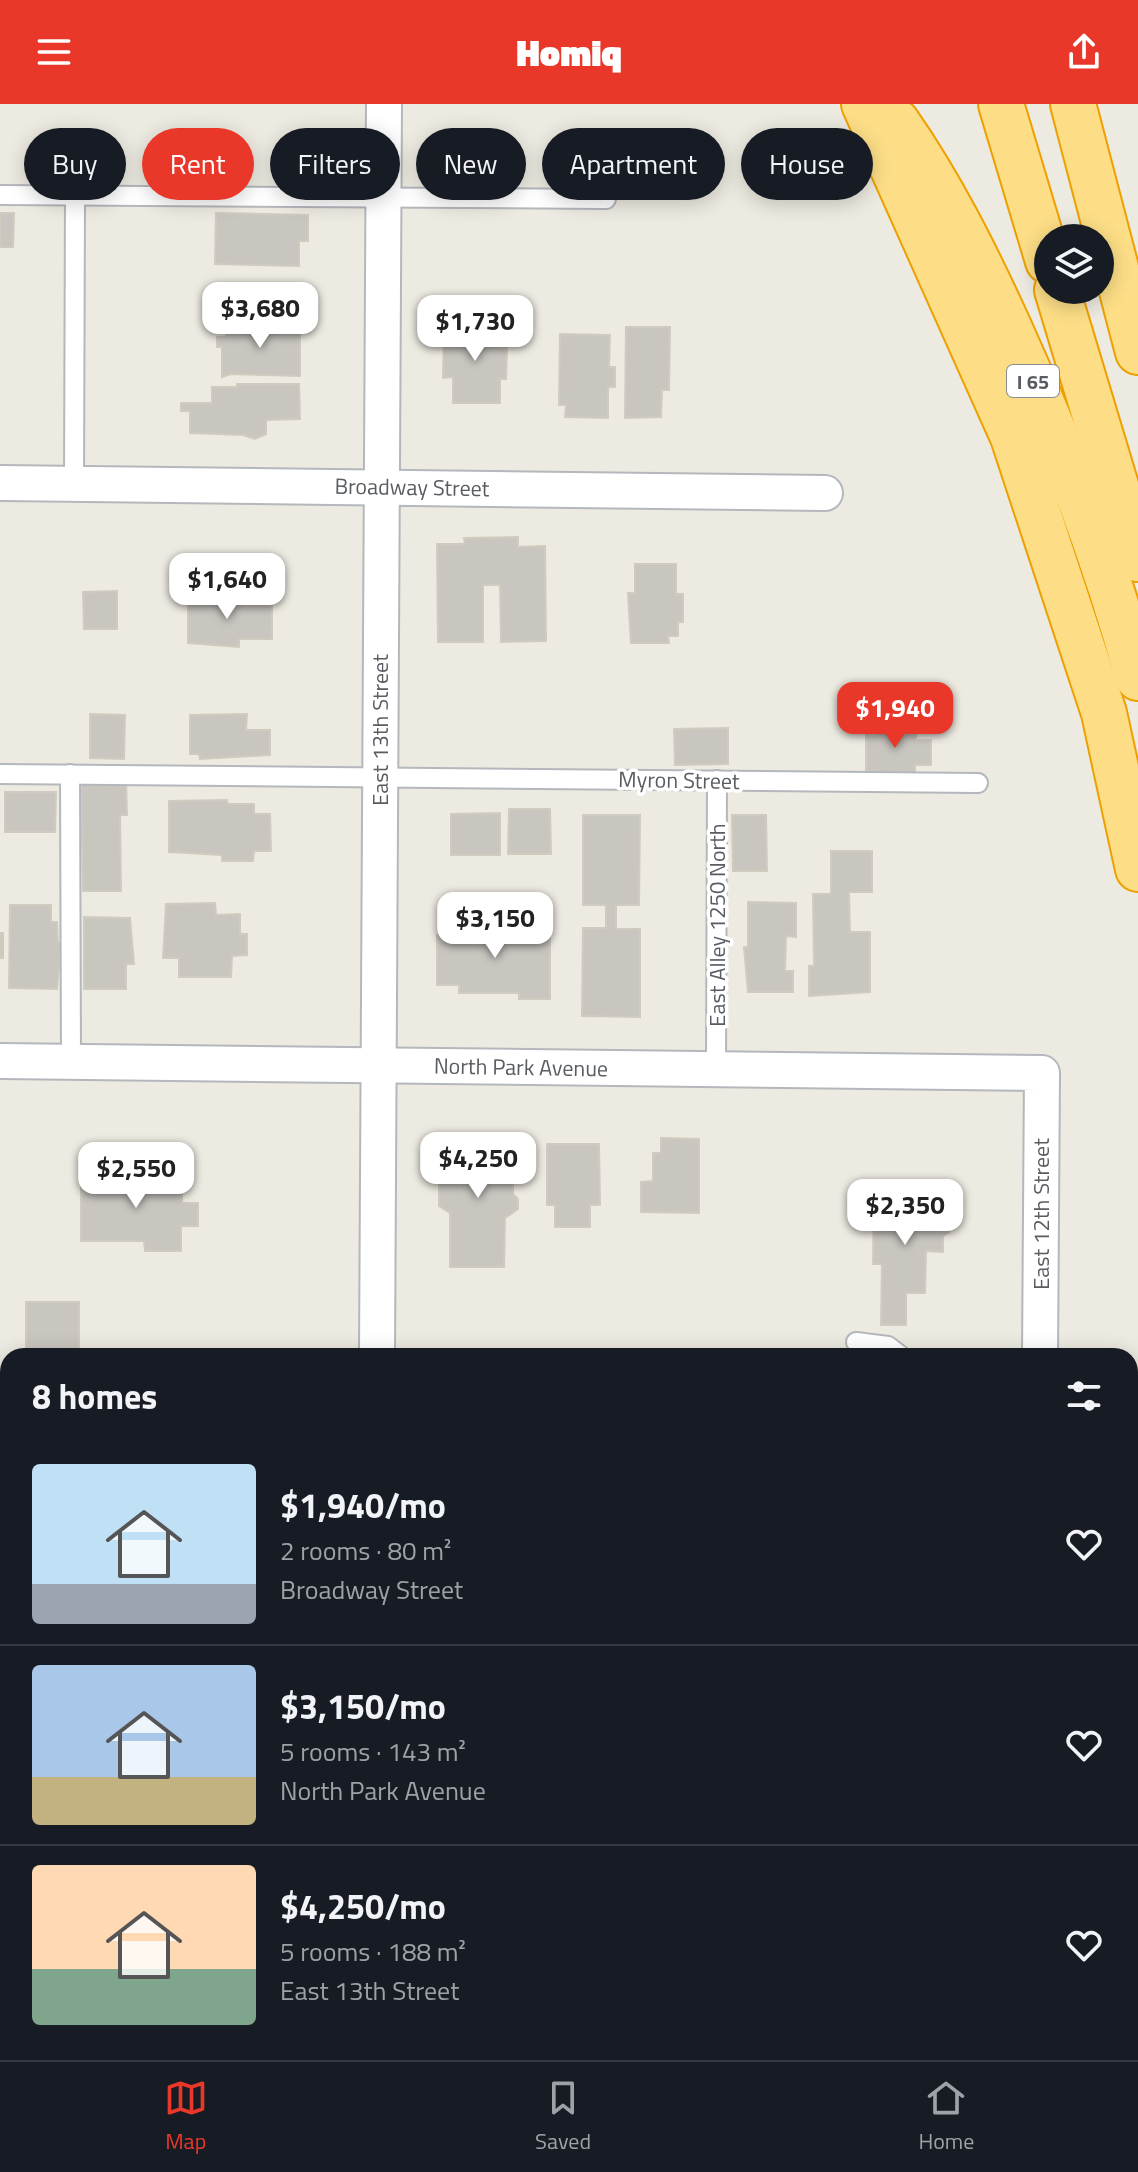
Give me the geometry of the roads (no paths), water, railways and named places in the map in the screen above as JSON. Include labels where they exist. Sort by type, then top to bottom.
[{"type":"highway","points":[[864,104],[1013,437],[1104,713],[1138,869]]},
{"type":"highway","name":"I 65","points":[[884,104],[960,227],[1043,401],[1117,604],[1138,678]]},
{"type":"highway","points":[[1001,104],[1037,224]]},
{"type":"highway","points":[[1073,104],[1136,346]]},
{"type":"highway","points":[[1092,104],[1136,346]]},
{"type":"highway","points":[[1061,304],[1138,559]]},
{"type":"street","name":"East 13th Street","points":[[384,104],[384,128]]},
{"type":"street","name":"East 13th Street","points":[[377,1348],[384,200]]},
{"type":"street","name":"Broadway Street","points":[[0,483],[825,493]]},
{"type":"street","name":"North Park Avenue","points":[[0,1061],[1042,1073]]},
{"type":"street","name":"East 12th Street","points":[[1040,1348],[1042,1073]]},
{"type":"lane","points":[[0,195],[24,195]]},
{"type":"lane","points":[[126,196],[270,197]]},
{"type":"lane","points":[[400,197],[542,198]]},
{"type":"lane","points":[[74,484],[75,200]]},
{"type":"lane","name":"Myron Street","points":[[0,774],[978,783]]},
{"type":"lane","points":[[70,774],[71,1062]]},
{"type":"lane","name":"East Alley 1250 North","points":[[716,1069],[717,780]]},
{"type":"lane","points":[[856,1342],[891,1348]]}]
